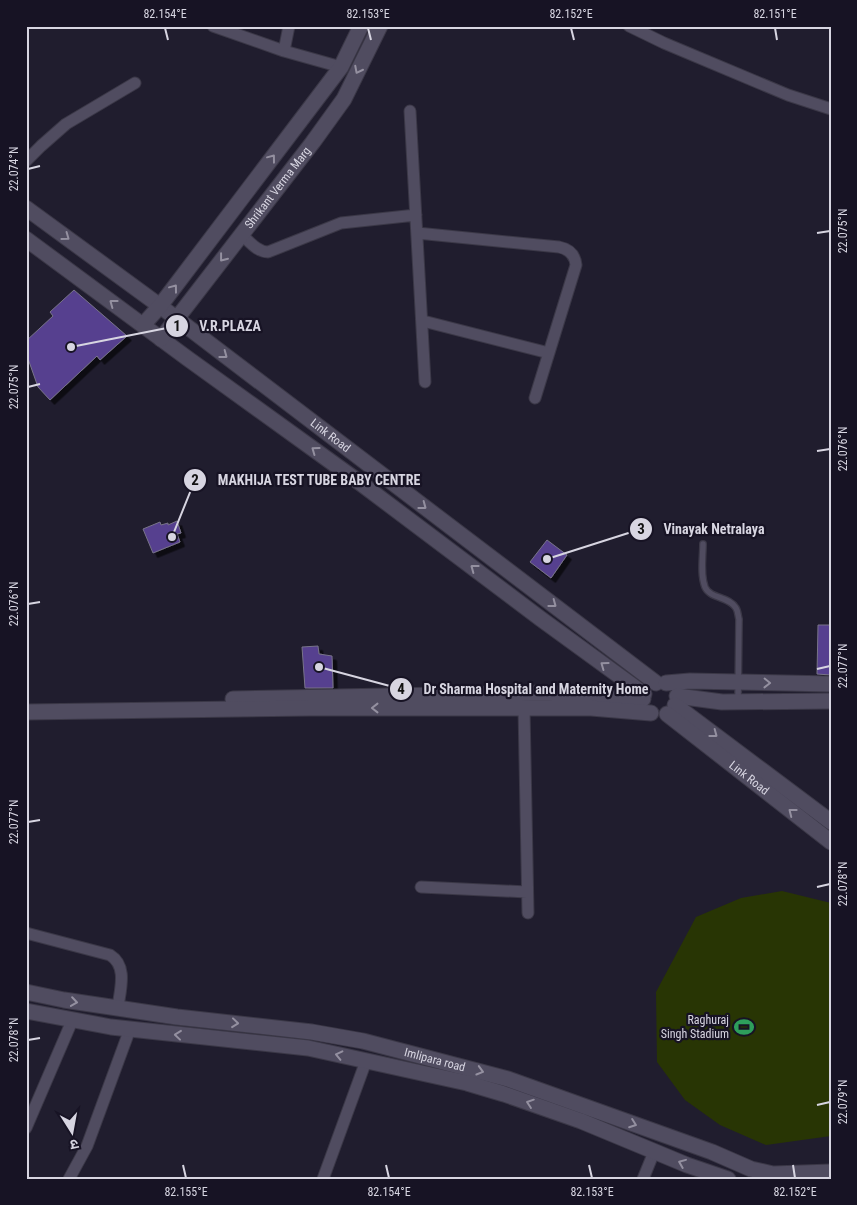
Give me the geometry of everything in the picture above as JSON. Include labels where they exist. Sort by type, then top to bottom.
[{"type":"street","points":[[213,26],[284,51],[341,67]]},
{"type":"street","points":[[284,51],[289,26]]},
{"type":"street","name":"Shrikant Verma Marg","points":[[143,325],[160,306],[341,67],[361,26]]},
{"type":"street","name":"Shrikant Verma Marg","points":[[161,339],[344,99],[380,26]]},
{"type":"street","points":[[629,26],[664,43],[788,95],[830,105]]},
{"type":"street","points":[[26,161],[66,124],[135,83]]},
{"type":"street","points":[[410,111],[425,382]]},
{"type":"street","name":"Link Road","points":[[26,208],[160,306],[661,683]]},
{"type":"street","points":[[242,234],[262,252],[268,252],[341,223],[416,215]]},
{"type":"street","points":[[418,233],[559,247],[571,252],[576,260],[576,265],[535,398]]},
{"type":"street","name":"Link Road","points":[[26,239],[359,482],[643,696]]},
{"type":"street","points":[[423,321],[549,353]]},
{"type":"street","points":[[651,714],[646,710],[643,696],[646,689],[661,683],[690,681],[831,684]]},
{"type":"street","points":[[661,683],[671,686],[673,705]]},
{"type":"street","points":[[26,703],[545,693],[643,696]]},
{"type":"street","points":[[26,712],[291,708],[591,708],[662,716],[673,705],[738,701],[831,701]]},
{"type":"street","name":"Link Road","points":[[673,705],[831,822]]},
{"type":"street","name":"Link Road","points":[[673,705],[831,842]]},
{"type":"street","points":[[524,708],[528,913]]},
{"type":"street","points":[[421,887],[527,892]]},
{"type":"street","points":[[26,933],[110,955],[115,958],[120,965],[122,973],[118,1007]]},
{"type":"street","name":"Imlipara road","points":[[26,992],[64,1000],[177,1017],[312,1032],[363,1041],[508,1079],[712,1152],[750,1174],[831,1172]]},
{"type":"street","name":"Imlipara road","points":[[26,1011],[72,1021],[130,1029],[308,1048],[467,1083],[581,1121],[687,1166],[728,1179]]},
{"type":"street","points":[[26,1128],[72,1021]]},
{"type":"street","points":[[69,1179],[87,1146],[130,1029]]},
{"type":"street","points":[[324,1179],[366,1061]]},
{"type":"street","points":[[643,1179],[654,1152]]},
{"type":"lane","points":[[703,544],[702,579],[705,589],[716,596],[728,600],[736,608],[738,614],[738,701]]},
{"type":"green space","name":"Raghuraj Singh Stadium","points":[[782,891],[831,903],[831,1136],[766,1145],[720,1125],[685,1100],[657,1062],[656,992],[696,917],[741,898]]},
{"type":"building","points":[[74,290],[127,336],[100,360],[97,356],[50,400],[38,387],[26,353],[26,341],[53,316],[50,312]]},
{"type":"building","points":[[177,521],[181,533],[177,534],[180,542],[153,553],[143,529],[160,522],[161,525],[168,523],[168,525]]},
{"type":"building","points":[[547,540],[567,555],[551,578],[530,562]]},
{"type":"building","points":[[818,625],[831,625],[831,675],[817,674]]},
{"type":"building","points":[[318,646],[319,654],[332,656],[333,688],[305,688],[302,647]]},
{"type":"place","name":"V.R.PLAZA","points":[[71,347]]},
{"type":"place","name":"MAKHIJA TEST TUBE BABY CENTRE","points":[[172,537]]},
{"type":"place","name":"Vinayak Netralaya","points":[[547,559]]},
{"type":"place","name":"Dr Sharma Hospital and Maternity Home","points":[[319,667]]},
{"type":"place","name":"Raghuraj Singh Stadium","points":[[744,1027]]}]
